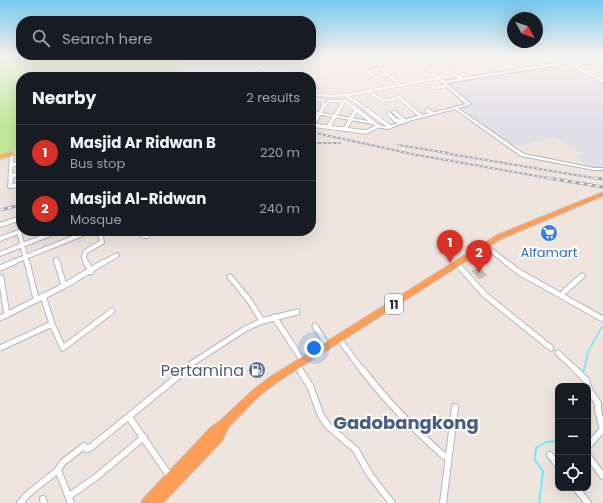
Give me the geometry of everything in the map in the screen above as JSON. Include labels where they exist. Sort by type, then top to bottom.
[{"type":"highway","name":"11","points":[[147,503],[215,431],[225,424],[256,394],[300,363],[457,264],[488,248],[499,237],[603,194]]},
{"type":"highway","name":"11","points":[[155,503],[219,436],[225,424]]},
{"type":"main road","points":[[316,113],[374,123],[378,126],[390,127],[431,113],[456,108],[504,143],[524,155],[603,170]]},
{"type":"main road","points":[[0,157],[16,153]]},
{"type":"street","points":[[394,79],[399,84]]},
{"type":"street","points":[[316,95],[328,97],[347,96],[368,90],[428,79]]},
{"type":"street","points":[[440,79],[469,104],[468,106],[456,108]]},
{"type":"street","points":[[443,82],[458,79]]},
{"type":"street","points":[[432,86],[435,88],[447,86]]},
{"type":"street","points":[[368,90],[382,101],[399,97],[421,116]]},
{"type":"street","points":[[347,96],[390,127]]},
{"type":"street","points":[[316,100],[325,99],[319,113]]},
{"type":"street","points":[[316,117],[327,101],[344,101],[374,123]]},
{"type":"street","points":[[328,127],[344,101]]},
{"type":"street","points":[[345,129],[356,110]]},
{"type":"street","points":[[427,110],[431,113]]},
{"type":"street","points":[[394,112],[404,122]]},
{"type":"street","points":[[389,114],[395,120],[404,122]]},
{"type":"street","points":[[316,125],[366,132],[378,126]]},
{"type":"street","points":[[12,154],[12,176],[10,186],[16,186]]},
{"type":"street","points":[[12,165],[16,164]]},
{"type":"street","points":[[12,176],[16,175]]},
{"type":"street","points":[[0,226],[16,220]]},
{"type":"street","points":[[0,239],[16,233]]},
{"type":"street","points":[[21,236],[36,299]]},
{"type":"street","points":[[0,254],[45,236]]},
{"type":"street","points":[[0,268],[78,236]]},
{"type":"street","points":[[91,272],[83,258],[83,255],[86,251],[102,242],[100,236]]},
{"type":"street","points":[[488,248],[521,270],[564,292],[603,315]]},
{"type":"street","points":[[488,248],[519,272],[603,319]]},
{"type":"street","points":[[0,318],[91,272],[118,255]]},
{"type":"street","points":[[56,260],[64,286]]},
{"type":"street","points":[[457,264],[485,295],[551,348]]},
{"type":"street","points":[[564,292],[582,276]]},
{"type":"street","points":[[230,277],[249,300],[262,321]]},
{"type":"street","points":[[2,278],[7,315]]},
{"type":"street","points":[[43,296],[52,324],[63,348],[112,311]]},
{"type":"street","points":[[20,503],[28,494],[58,470],[62,463],[84,446],[86,449],[90,448],[191,364],[245,329],[274,317],[297,312]]},
{"type":"street","points":[[274,317],[300,363],[322,416],[328,426],[356,450],[370,475],[392,503]]},
{"type":"street","points":[[0,348],[52,324]]},
{"type":"street","points":[[315,326],[328,346]]},
{"type":"street","points":[[339,339],[367,376],[435,448],[444,456],[448,456]]},
{"type":"street","points":[[558,353],[586,380],[589,390],[598,403],[598,410],[603,430],[591,443]]},
{"type":"street","points":[[443,503],[448,456],[453,433],[455,407]]},
{"type":"street","points":[[129,417],[171,478]]},
{"type":"street","points":[[69,496],[95,478],[144,437]]},
{"type":"street","points":[[550,455],[555,461]]},
{"type":"street","points":[[591,460],[603,476]]},
{"type":"street","points":[[58,470],[71,503]]},
{"type":"street","points":[[578,491],[588,503]]},
{"type":"shaded area","points":[[467,79],[598,79],[603,82],[603,168],[586,166],[576,156],[582,154],[554,137],[514,148],[459,108],[473,105],[446,83]]},
{"type":"green space","points":[[0,79],[16,79],[16,150],[0,155]]},
{"type":"building","points":[[479,268],[487,275],[479,279],[472,271]]},
{"type":"waterway","points":[[584,370],[588,352],[601,328],[603,327]]},
{"type":"waterway","points":[[583,374],[584,369]]},
{"type":"waterway","points":[[539,503],[543,471],[535,460],[536,448],[546,442],[555,441]]},
{"type":"railway","points":[[316,133],[417,155],[552,179]]},
{"type":"railway","points":[[316,143],[340,143]]},
{"type":"railway","points":[[398,145],[449,153]]},
{"type":"railway","points":[[443,153],[600,179]]},
{"type":"railway","points":[[548,178],[552,179]]},
{"type":"railway","points":[[594,178],[603,179]]},
{"type":"railway","points":[[552,179],[603,187]]},
{"type":"railway","points":[[0,210],[16,206]]},
{"type":"place","name":"Alfamart","points":[[549,233]]},
{"type":"place","name":"Masjid Ar Ridwan B","points":[[450,263]]},
{"type":"place","name":"Masjid Al-Ridwan","points":[[479,273]]},
{"type":"place","name":"Pertamina","points":[[257,370]]},
{"type":"district","name":"Gadobangkong","points":[[406,422]]}]
